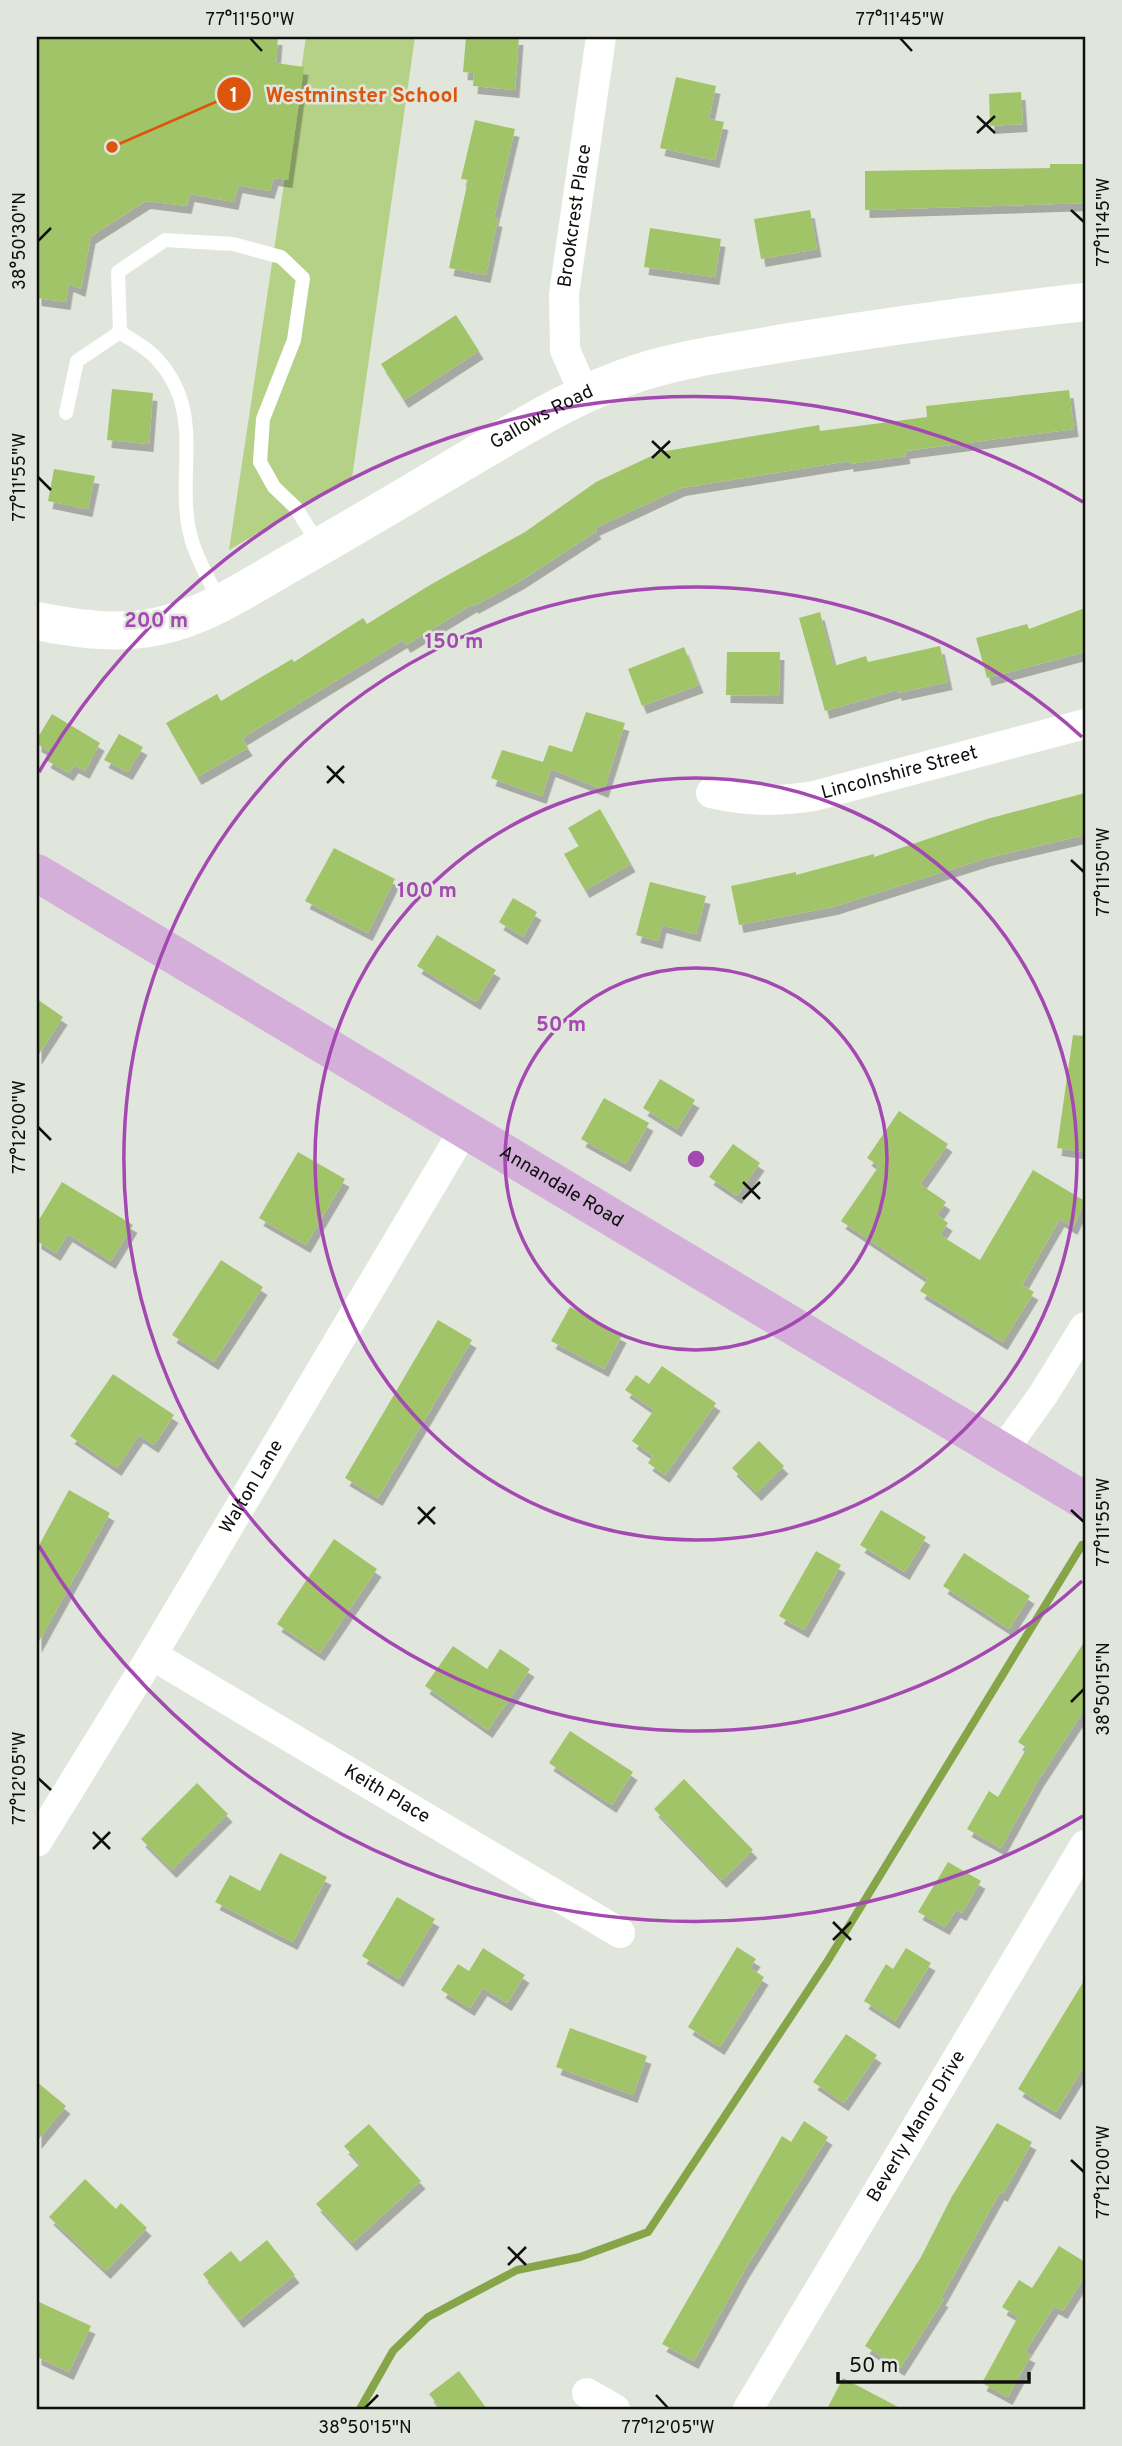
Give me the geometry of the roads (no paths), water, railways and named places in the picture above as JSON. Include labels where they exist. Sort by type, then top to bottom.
[{"type":"main road","name":"Gallows Road","points":[[37,621],[80,629],[118,631],[159,626],[221,603],[584,393],[640,372],[707,356],[950,317],[1085,302]]},
{"type":"main road","name":"Annandale Road","points":[[37,873],[1085,1502]]},
{"type":"street","name":"Brookcrest Place","points":[[584,393],[565,350],[564,294],[601,37]]},
{"type":"street","name":"Lincolnshire Street","points":[[711,793],[745,801],[777,802],[814,796],[1085,724]]},
{"type":"street","name":"Walton Lane","points":[[37,1842],[152,1655],[464,1130]]},
{"type":"street","points":[[1002,1452],[1043,1395],[1085,1327]]},
{"type":"street","name":"Keith Place","points":[[152,1655],[620,1933]]},
{"type":"street","name":"Beverly Manor Drive","points":[[748,2409],[1085,1845]]},
{"type":"street","points":[[587,2393],[615,2409]]},
{"type":"lane","points":[[120,332],[118,272],[164,240],[226,244],[281,257],[303,278],[294,340],[263,419],[260,462],[274,487],[296,508],[321,547]]},
{"type":"lane","points":[[66,413],[77,361],[120,332]]},
{"type":"lane","points":[[120,332],[155,357],[175,387],[185,410],[189,433],[186,485],[191,537],[221,603]]},
{"type":"waterway","points":[[360,2409],[393,2351],[428,2317],[517,2270],[580,2257],[648,2232],[827,1962],[1082,1545]]},
{"type":"place","name":"Westminster School","points":[[112,147]]}]
